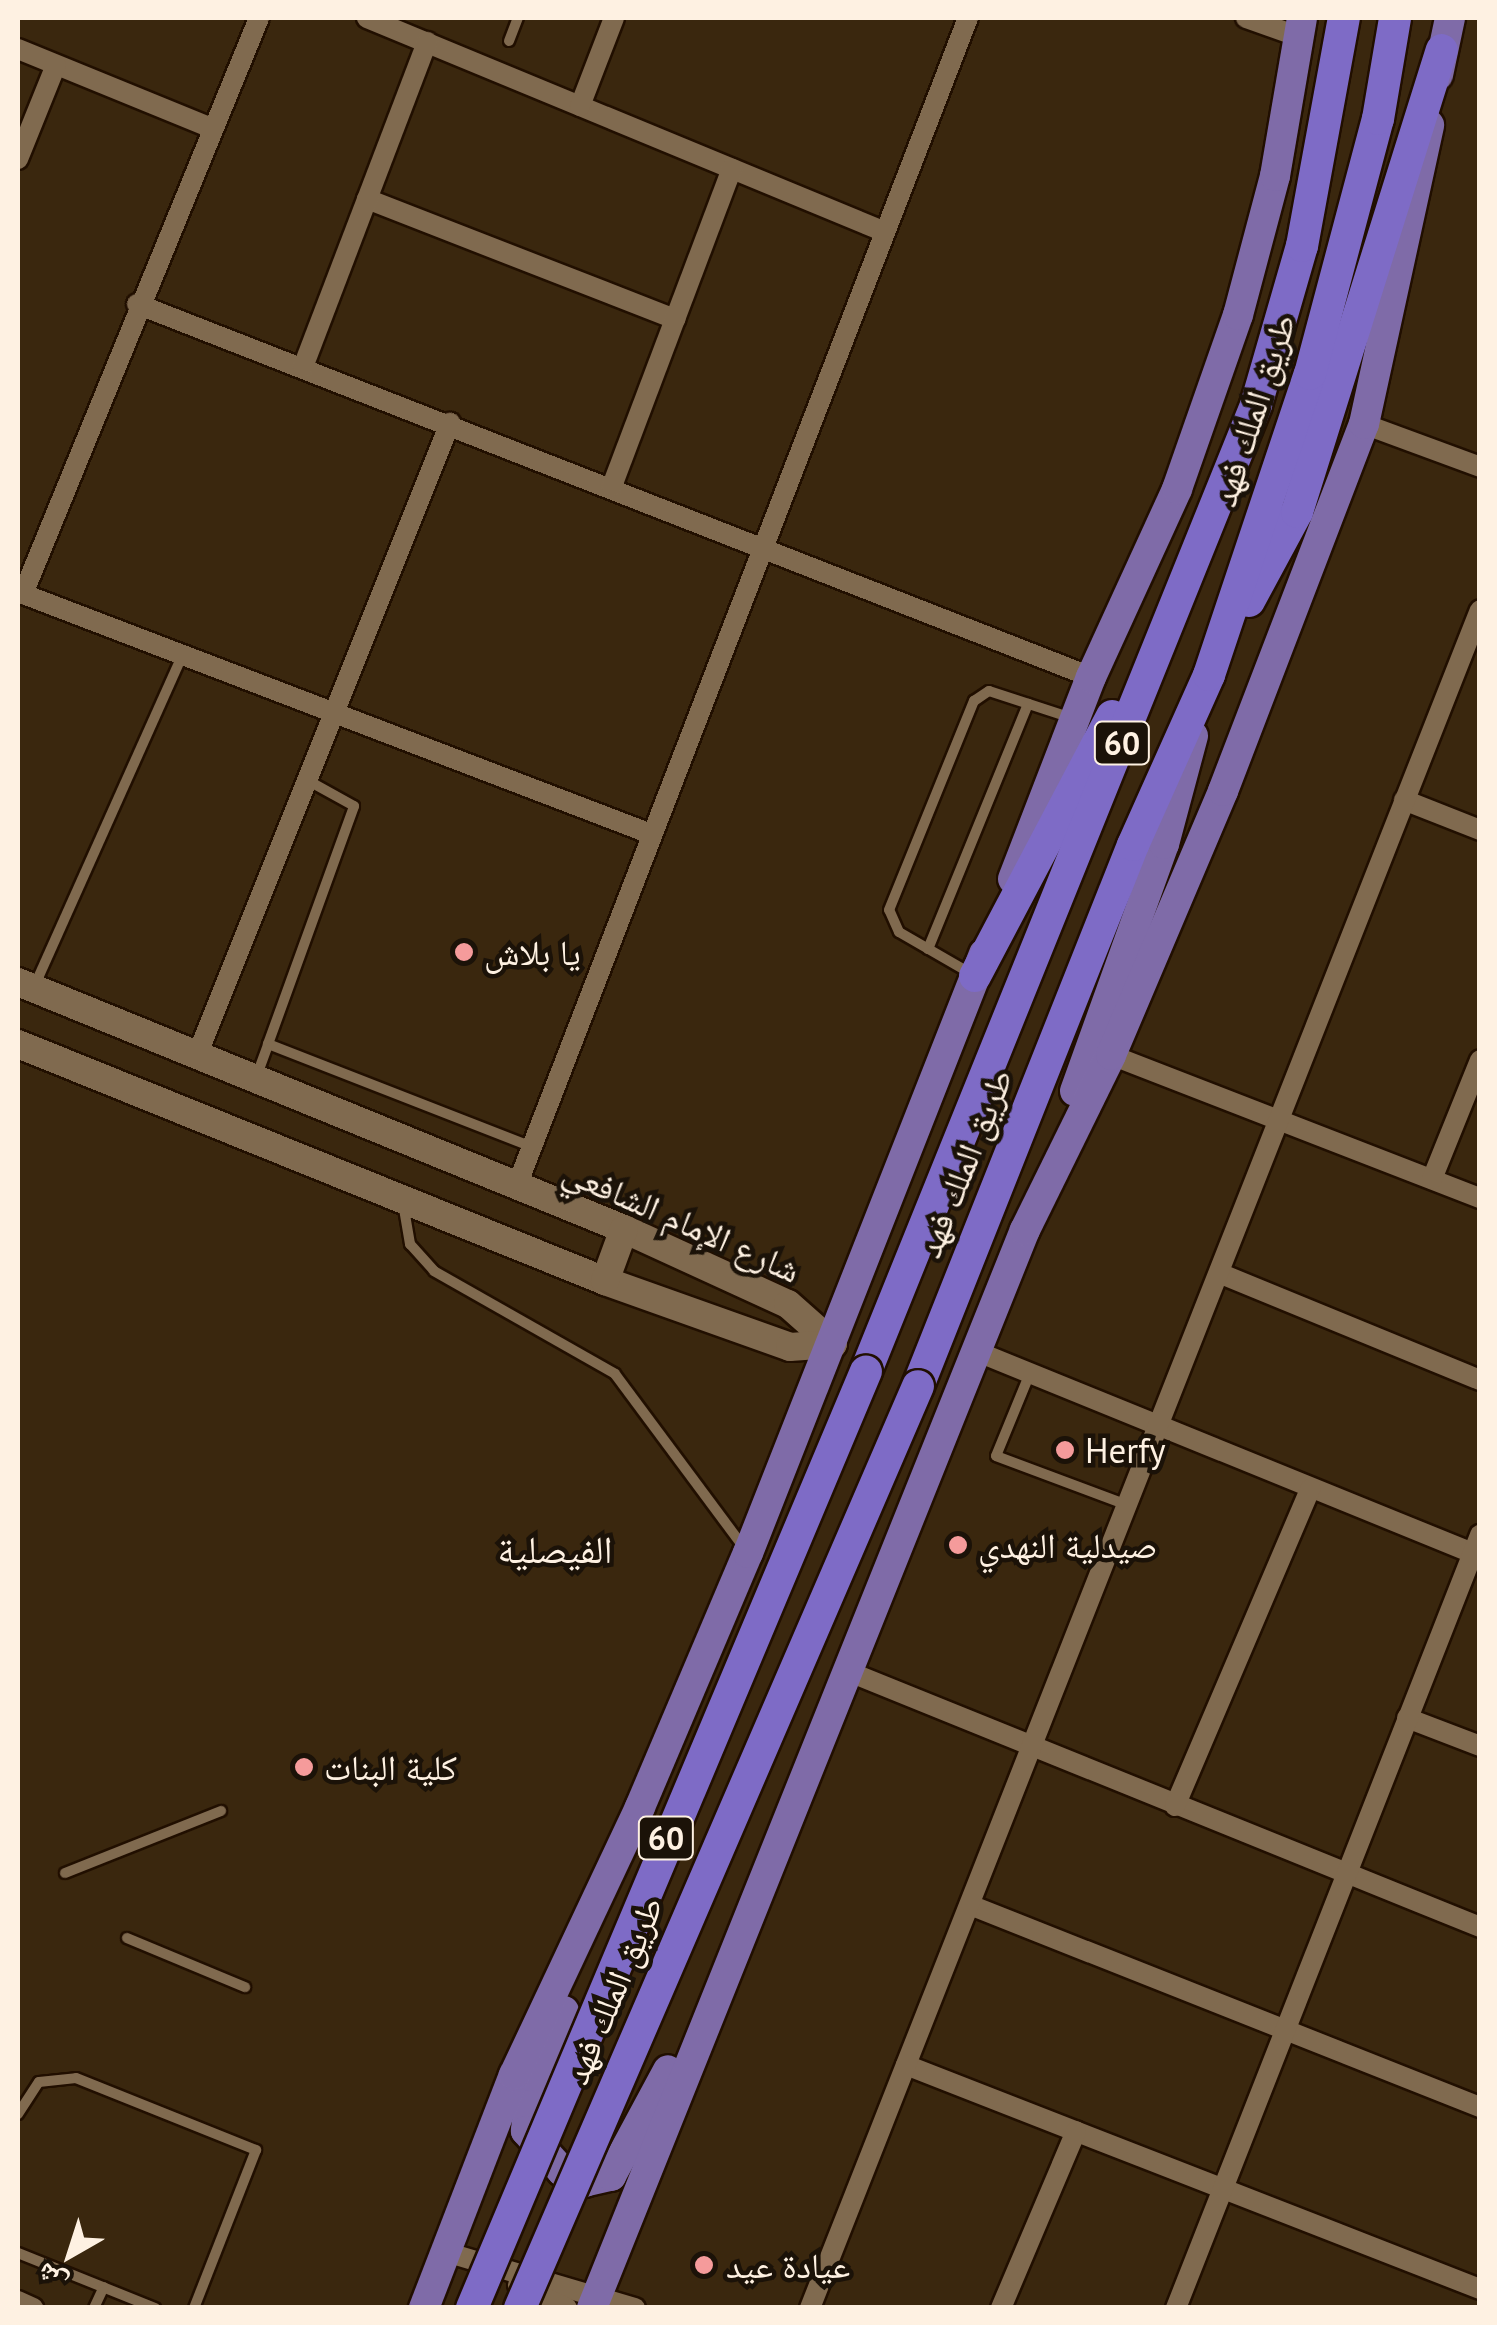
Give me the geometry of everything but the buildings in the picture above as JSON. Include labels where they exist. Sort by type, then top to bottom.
[{"type":"highway","name":"طريق الملك فهد","points":[[472,2308],[866,1371],[1256,405],[1302,246],[1334,100],[1344,18]]},
{"type":"highway","name":"طريق الملك فهد","points":[[520,2308],[918,1386],[1133,845],[1210,675],[1310,374],[1378,119],[1395,18]]},
{"type":"highway","points":[[1210,675],[1297,512],[1442,50]]},
{"type":"highway","points":[[976,976],[1206,535]]},
{"type":"main road","points":[[1025,1230],[1112,1055],[1224,792],[1364,424],[1450,18]]},
{"type":"main road","points":[[424,2308],[514,2075],[640,1806],[748,1552],[833,1344],[1091,677],[1177,489],[1238,315],[1275,176],[1301,27]]},
{"type":"main road","points":[[595,2300],[1025,1230],[1164,844],[1210,675]]},
{"type":"main road","name":"شارع الإمام الشافعي","points":[[26,985],[257,1076],[516,1188],[624,1229],[788,1304],[833,1344]]},
{"type":"main road","points":[[18,1044],[605,1281],[790,1348],[833,1344]]},
{"type":"main road","points":[[605,1281],[624,1229]]},
{"type":"main road","points":[[640,1806],[529,2106],[526,2132],[545,2158],[584,2182],[611,2176],[629,2152],[796,1805]]},
{"type":"street","points":[[259,18],[20,593],[651,834]]},
{"type":"street","points":[[367,18],[885,232]]},
{"type":"street","points":[[580,106],[614,18]]},
{"type":"street","points":[[516,1188],[968,18]]},
{"type":"street","points":[[1246,18],[1301,27]]},
{"type":"street","points":[[303,367],[427,42]]},
{"type":"street","points":[[18,49],[212,128]]},
{"type":"street","points":[[18,159],[56,64]]},
{"type":"street","points":[[612,486],[732,169]]},
{"type":"street","points":[[367,199],[675,319]]},
{"type":"street","points":[[137,304],[764,545],[1091,677]]},
{"type":"street","points":[[198,1052],[450,423]]},
{"type":"street","points":[[1364,424],[1480,468]]},
{"type":"street","points":[[810,2308],[1480,610]]},
{"type":"street","points":[[1404,800],[1480,830]]},
{"type":"street","points":[[1112,1055],[1480,1198]]},
{"type":"street","points":[[1432,1180],[1480,1060]]},
{"type":"street","points":[[1219,1273],[1480,1380]]},
{"type":"street","points":[[978,1352],[1028,1378],[1310,1489],[1477,1548],[1176,2308]]},
{"type":"street","points":[[1175,1806],[1310,1489]]},
{"type":"street","points":[[848,1671],[1031,1750],[1480,1928]]},
{"type":"street","points":[[1408,1718],[1480,1746]]},
{"type":"street","points":[[970,1906],[1480,2107]]},
{"type":"street","points":[[906,2065],[1480,2289]]},
{"type":"street","points":[[1001,2308],[1076,2131]]},
{"type":"street","points":[[448,2253],[595,2300],[635,2308]]},
{"type":"street","points":[[448,2253],[567,2308]]},
{"type":"street","points":[[18,2301],[33,2308]]},
{"type":"lane","points":[[509,41],[518,18]]},
{"type":"lane","points":[[26,985],[182,655]]},
{"type":"lane","points":[[976,976],[899,932],[889,910],[974,701],[988,692],[1075,719]]},
{"type":"lane","points":[[928,949],[1028,704]]},
{"type":"lane","points":[[257,1076],[354,806],[307,780]]},
{"type":"lane","points":[[268,1044],[530,1146]]},
{"type":"lane","points":[[402,1197],[410,1244],[419,1258],[615,1374],[748,1552]]},
{"type":"lane","points":[[1028,1378],[996,1456],[1128,1505]]},
{"type":"lane","points":[[64,1874],[221,1811]]},
{"type":"lane","points":[[127,1938],[245,1988]]},
{"type":"lane","points":[[18,2114],[38,2082],[76,2078],[256,2150],[194,2308]]},
{"type":"lane","points":[[18,2252],[155,2308]]},
{"type":"lane","points":[[94,2308],[104,2287]]},
{"type":"place","name":"يا بلاش","points":[[464,952]]},
{"type":"place","name":"Herfy","points":[[1065,1450]]},
{"type":"place","name":"صيدلية النهدي","points":[[958,1545]]},
{"type":"place","name":"كلية البنات","points":[[304,1767]]},
{"type":"place","name":"عيادة عيد","points":[[704,2265]]},
{"type":"district","name":"الفيصلية","points":[[555,1549]]}]
